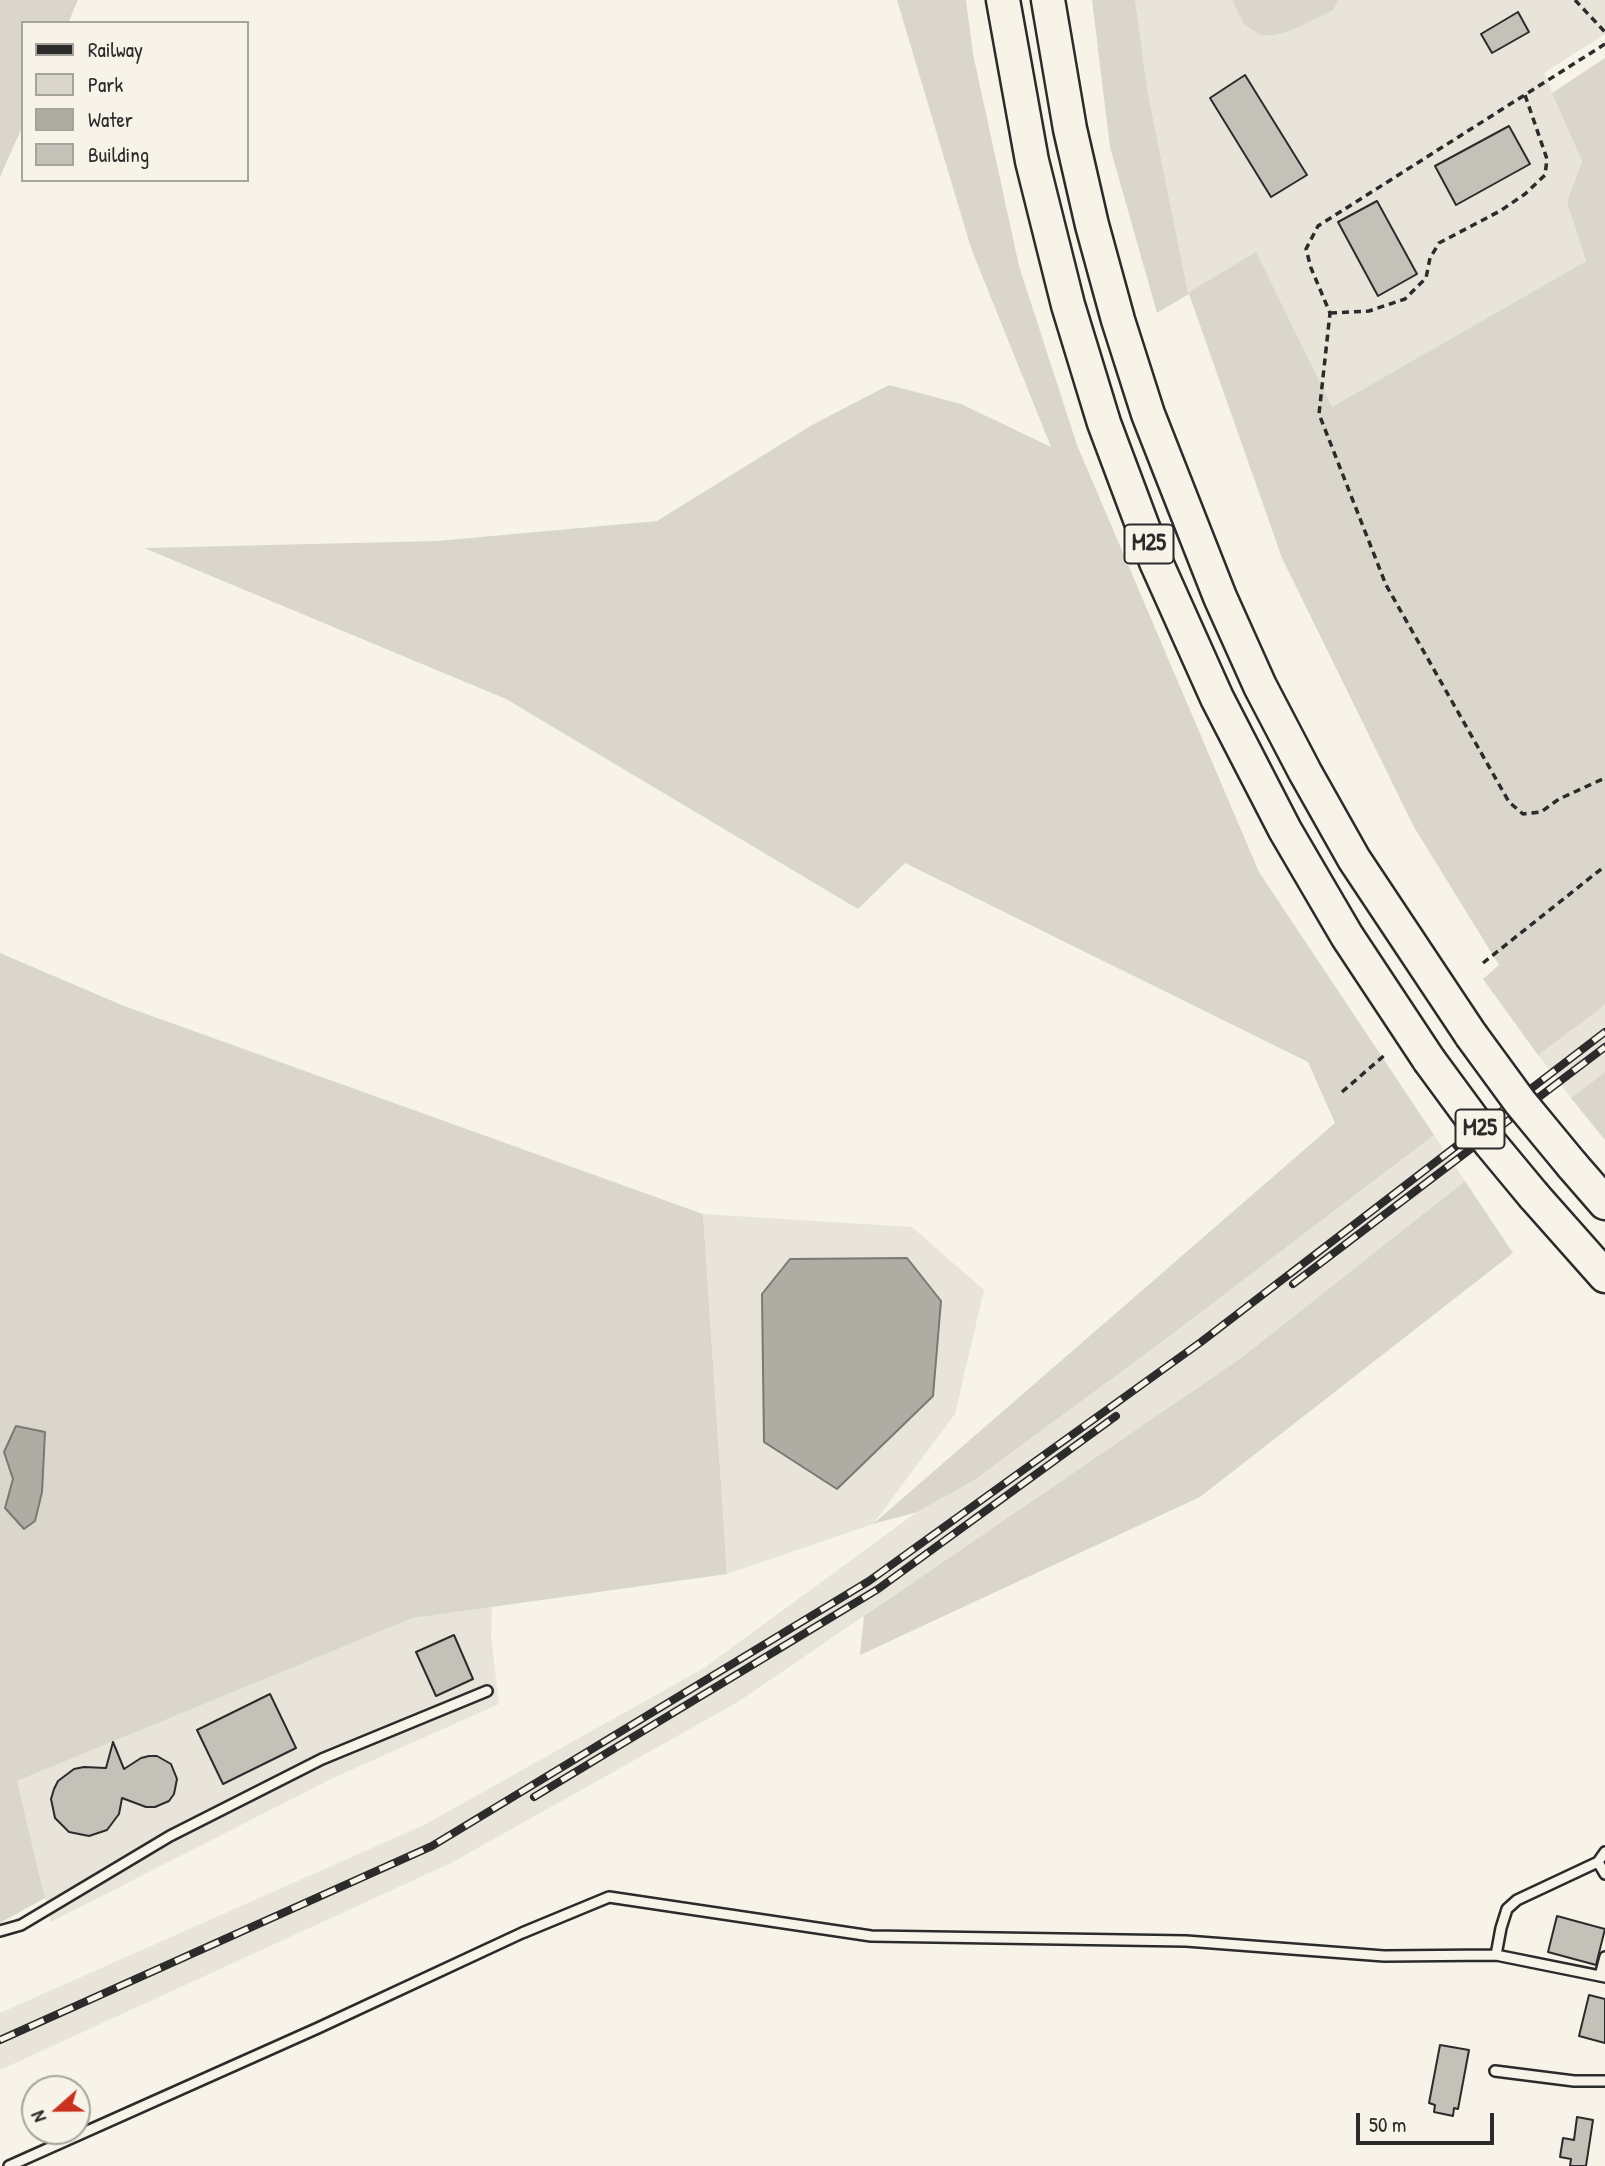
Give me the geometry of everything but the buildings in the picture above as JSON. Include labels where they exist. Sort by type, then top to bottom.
[{"type":"highway","name":"M25","points":[[1003,0],[1032,162],[1068,306],[1104,423],[1156,562],[1217,698],[1285,831],[1347,936],[1429,1060],[1490,1143],[1605,1276]]},
{"type":"highway","name":"M25","points":[[1048,0],[1070,129],[1118,320],[1153,427],[1220,597],[1260,686],[1305,772],[1377,894],[1471,1035],[1520,1102],[1605,1203]]},
{"type":"lane","points":[[0,1931],[21,1925],[170,1836],[322,1759],[487,1691]]},
{"type":"lane","points":[[1496,1955],[1507,1909],[1517,1900],[1598,1862],[1605,1852]]},
{"type":"lane","points":[[1598,1862],[1605,1874]]},
{"type":"lane","points":[[9,2166],[318,2028],[522,1933],[609,1897],[872,1936],[1185,1941],[1384,1956],[1496,1955],[1602,1976],[1605,1957]]},
{"type":"lane","points":[[1495,2071],[1574,2081],[1605,2081]]},
{"type":"path","points":[[1575,0],[1605,32]]},
{"type":"path","points":[[1605,44],[1318,226],[1306,249],[1330,313],[1319,414],[1386,585],[1509,802],[1523,814],[1541,812],[1559,799],[1605,778]]},
{"type":"path","points":[[1330,313],[1369,311],[1405,299],[1426,278],[1430,258],[1439,243],[1500,211],[1525,194],[1545,175],[1547,159],[1525,95]]},
{"type":"path","points":[[1483,963],[1605,866]]},
{"type":"path","points":[[1342,1092],[1387,1053]]},
{"type":"shaded area","points":[[1135,0],[1605,0],[1605,34],[1544,73],[1582,161],[1567,202],[1586,261],[1332,407],[1256,253],[1188,294],[1148,94]]},
{"type":"shaded area","points":[[1605,1005],[1605,1072],[1571,1098],[1538,1055]]},
{"type":"shaded area","points":[[1434,1135],[1465,1181],[1241,1358],[738,1702],[451,1863],[0,2070],[0,2013],[426,1824],[704,1668],[917,1512],[973,1481]]},
{"type":"shaded area","points":[[703,1214],[912,1227],[984,1290],[955,1414],[873,1524],[727,1574]]},
{"type":"shaded area","points":[[492,1607],[491,1636],[499,1704],[331,1779],[51,1922],[17,1781],[413,1618]]},
{"type":"green space","points":[[0,0],[78,0],[69,21],[21,21],[21,130],[0,177]]},
{"type":"green space","points":[[897,0],[966,0],[973,54],[1019,266],[1077,445],[1259,872],[1434,1135],[973,1481],[917,1512],[873,1524],[1335,1123],[1308,1062],[905,863],[858,909],[506,699],[144,548],[437,541],[657,521],[812,425],[889,385],[961,404],[1051,447],[971,248]]},
{"type":"green space","points":[[1092,0],[1135,0],[1148,94],[1188,293],[1256,252],[1332,407],[1586,261],[1567,202],[1582,161],[1552,93],[1605,58],[1605,1005],[1538,1055],[1483,979],[1499,965],[1414,827],[1282,558],[1189,294],[1157,313],[1110,147]]},
{"type":"green space","points":[[1232,0],[1338,0],[1333,10],[1290,31],[1261,35],[1244,24]]},
{"type":"green space","points":[[0,953],[124,1006],[703,1214],[727,1574],[413,1618],[17,1781],[45,1898],[0,1923]]},
{"type":"green space","points":[[1605,1072],[1605,1140],[1571,1098]]},
{"type":"green space","points":[[1465,1181],[1513,1253],[1200,1497],[860,1655],[864,1616],[1241,1358]]},
{"type":"water","points":[[907,1258],[941,1301],[933,1396],[837,1489],[764,1442],[762,1294],[790,1259]]},
{"type":"water","points":[[16,1426],[45,1432],[42,1492],[35,1521],[24,1529],[5,1508],[13,1479],[4,1452]]},
{"type":"railway","points":[[0,2040],[432,1846],[869,1581],[1201,1342],[1605,1032]]},
{"type":"railway","points":[[1293,1284],[1605,1047]]},
{"type":"railway","points":[[534,1797],[878,1589],[1116,1416]]}]
